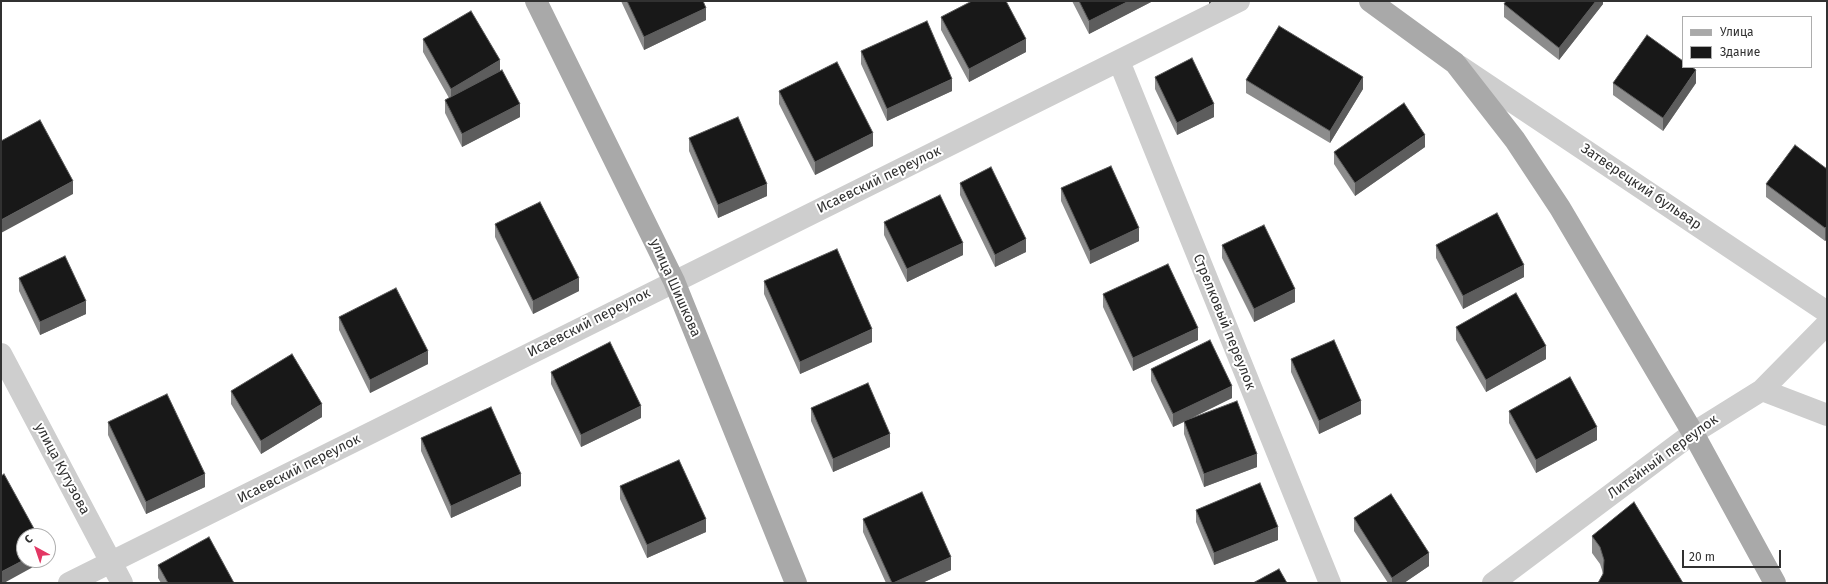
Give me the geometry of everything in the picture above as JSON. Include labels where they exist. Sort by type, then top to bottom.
[{"type":"main road","name":"улица Шишкова","points":[[536,1],[674,281],[796,583]]},
{"type":"main road","name":"Затверецкий бульвар","points":[[1370,1],[1455,63],[1515,140],[1560,208],[1692,432],[1775,583]]},
{"type":"street","name":"Исаевский переулок","points":[[69,583],[1239,1]]},
{"type":"street","name":"Стрелковый переулок","points":[[1119,61],[1330,583]]},
{"type":"street","name":"Затверецкий бульвар","points":[[1455,63],[1827,312]]},
{"type":"street","name":"Литейный переулок","points":[[1493,583],[1692,432],[1762,390],[1827,324]]},
{"type":"street","name":"улица Кутузова","points":[[1,354],[122,583]]},
{"type":"street","points":[[1762,390],[1827,415]]},
{"type":"building","points":[[627,1],[703,1],[706,8],[644,37]]},
{"type":"building","points":[[972,1],[1006,1],[1026,39],[969,69],[941,17]]},
{"type":"building","points":[[1079,1],[1129,1],[1089,21]]},
{"type":"building","points":[[1506,1],[1596,1],[1559,48],[1504,4]]},
{"type":"building","points":[[471,11],[500,60],[451,89],[423,39]]},
{"type":"building","points":[[927,21],[952,79],[887,109],[861,51]]},
{"type":"building","points":[[1279,26],[1363,77],[1330,131],[1246,80]]},
{"type":"building","points":[[1647,35],[1682,60],[1682,68],[1693,68],[1696,70],[1663,118],[1613,83]]},
{"type":"building","points":[[1192,58],[1214,104],[1177,123],[1155,77]]},
{"type":"building","points":[[837,62],[873,133],[815,162],[779,91]]},
{"type":"building","points":[[502,70],[520,104],[462,134],[445,100]]},
{"type":"building","points":[[1404,103],[1425,135],[1355,183],[1334,152]]},
{"type":"building","points":[[738,117],[767,184],[718,205],[689,138]]},
{"type":"building","points":[[40,120],[73,181],[1,220],[1,141]]},
{"type":"building","points":[[1795,145],[1827,169],[1827,226],[1825,228],[1766,184]]},
{"type":"building","points":[[1111,166],[1139,228],[1090,251],[1061,188]]},
{"type":"building","points":[[991,167],[1026,239],[995,255],[960,183]]},
{"type":"building","points":[[940,195],[963,243],[907,269],[884,222]]},
{"type":"building","points":[[540,202],[579,278],[533,301],[495,224]]},
{"type":"building","points":[[1497,213],[1524,265],[1463,296],[1436,245]]},
{"type":"building","points":[[1264,225],[1295,289],[1254,309],[1222,245]]},
{"type":"building","points":[[837,249],[872,329],[800,362],[764,281]]},
{"type":"building","points":[[65,256],[86,301],[40,322],[19,278]]},
{"type":"building","points":[[1168,264],[1198,328],[1133,358],[1103,294]]},
{"type":"building","points":[[396,288],[428,351],[370,380],[339,317]]},
{"type":"building","points":[[1516,293],[1546,346],[1486,380],[1456,327]]},
{"type":"building","points":[[1210,340],[1232,386],[1173,414],[1151,369]]},
{"type":"building","points":[[1334,340],[1361,401],[1319,421],[1291,359]]},
{"type":"building","points":[[610,342],[641,406],[581,435],[551,372]]},
{"type":"building","points":[[292,354],[322,404],[261,441],[231,391]]},
{"type":"building","points":[[1570,377],[1597,427],[1536,460],[1509,411]]},
{"type":"building","points":[[868,383],[890,434],[833,459],[811,408]]},
{"type":"building","points":[[167,394],[205,474],[146,502],[108,422]]},
{"type":"building","points":[[1237,401],[1257,454],[1204,474],[1184,421]]},
{"type":"building","points":[[491,407],[521,474],[451,506],[421,438]]},
{"type":"building","points":[[679,460],[706,519],[647,545],[620,486]]},
{"type":"building","points":[[4,474],[34,528],[16,528],[16,564],[1,572],[1,476]]},
{"type":"building","points":[[1260,483],[1278,527],[1214,553],[1196,510]]},
{"type":"building","points":[[922,492],[951,557],[892,583],[863,519]]},
{"type":"building","points":[[1391,494],[1429,553],[1392,578],[1354,518]]},
{"type":"building","points":[[1634,502],[1683,583],[1598,583],[1603,574],[1604,560],[1600,547],[1592,536]]},
{"type":"building","points":[[209,537],[234,583],[168,583],[158,565]]},
{"type":"building","points":[[1279,569],[1287,583],[1253,583]]}]
